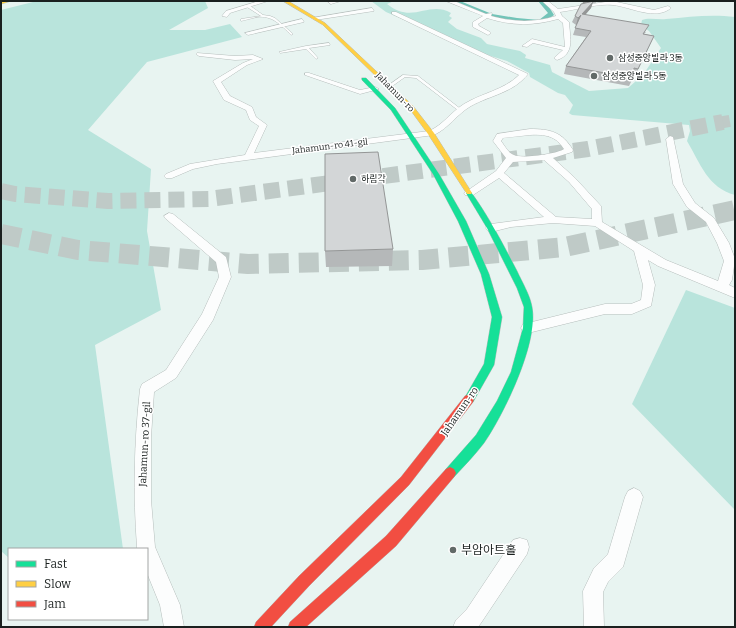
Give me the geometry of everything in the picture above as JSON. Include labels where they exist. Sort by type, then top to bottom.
[{"type":"main road","points":[[1,3],[9,1]]},
{"type":"main road","points":[[271,1],[288,10],[311,29]]},
{"type":"main road","name":"Jahamun-ro","points":[[285,1],[315,18],[411,107],[431,133],[492,228],[521,288],[528,307],[528,328],[516,372],[501,404],[480,439],[391,541],[295,627]]},
{"type":"main road","name":"Jahamun-ro","points":[[261,627],[405,481],[467,402],[489,365],[497,317],[485,274],[462,222],[412,137],[393,109],[359,74]]},
{"type":"street","points":[[225,16],[228,12],[264,1]]},
{"type":"street","points":[[449,1],[487,16],[510,22],[532,24],[550,21],[558,14],[612,4],[654,12],[667,10],[668,8]]},
{"type":"street","points":[[457,1],[487,16]]},
{"type":"street","points":[[545,1],[566,22],[567,49],[562,56],[556,58]]},
{"type":"street","points":[[315,18],[372,10],[368,5]]},
{"type":"street","points":[[394,13],[524,74],[517,82],[498,93],[474,101],[460,110],[444,126],[431,133]]},
{"type":"street","points":[[487,16],[475,23],[476,27],[488,33]]},
{"type":"street","points":[[248,33],[302,21]]},
{"type":"street","points":[[525,46],[532,41],[567,49]]},
{"type":"street","points":[[199,54],[235,58],[253,56],[260,59],[245,64],[218,81],[227,98],[249,109],[252,118],[262,125],[248,157]]},
{"type":"street","name":"Jahamun-ro","points":[[307,74],[360,92],[374,89]]},
{"type":"street","points":[[537,132],[553,132],[565,141],[569,150],[564,153],[546,156],[513,159],[505,153],[496,141],[500,136],[537,132]]},
{"type":"street","name":"Jahamun-ro 41-gil","points":[[169,176],[190,167],[217,161],[412,137],[431,133]]},
{"type":"street","points":[[670,139],[678,184],[691,205],[710,220],[723,243],[730,261],[726,280],[721,287]]},
{"type":"street","points":[[546,156],[572,180],[597,208],[597,223]]},
{"type":"street","points":[[469,192],[500,173],[511,158]]},
{"type":"street","points":[[500,173],[553,220]]},
{"type":"street","name":"Jahamun-ro 37-gil","points":[[146,548],[142,500],[143,437],[147,389],[171,374],[208,316],[225,277],[222,260],[170,216]]},
{"type":"street","points":[[492,228],[511,224],[553,220],[597,223],[662,263],[735,293]]},
{"type":"street","points":[[528,328],[605,309],[632,309],[646,303],[649,285],[639,248]]},
{"type":"street","points":[[594,627],[593,591],[601,575],[616,560],[634,497]]},
{"type":"street","points":[[463,627],[474,616],[520,547]]},
{"type":"street","name":"Jahamun-ro 37-gil","points":[[148,552],[170,605],[174,627]]},
{"type":"lane","points":[[328,1],[331,3],[340,1]]},
{"type":"lane","points":[[248,6],[262,15]]},
{"type":"lane","points":[[242,20],[268,15],[292,34]]},
{"type":"lane","points":[[280,52],[328,43]]},
{"type":"lane","points":[[306,47],[316,58]]},
{"type":"lane","points":[[390,86],[404,76],[417,77],[460,110]]},
{"type":"shaded area","points":[[37,1],[205,1],[208,8],[169,30],[205,30],[230,24],[242,37],[147,62],[88,130],[151,169],[147,231],[161,310],[95,345],[123,548],[8,548],[8,557],[1,551],[1,10]]},
{"type":"shaded area","points":[[371,1],[394,1],[387,4],[396,10],[405,12],[413,13],[435,9],[451,13],[449,16],[452,18],[448,22],[457,29],[481,38],[487,44],[520,51],[526,55],[525,58],[550,65],[552,72],[589,91],[628,88],[643,75],[661,48],[649,31],[641,25],[642,20],[709,16],[735,17],[735,195],[718,187],[706,174],[687,141],[690,131],[689,125],[572,115],[569,113],[573,105],[565,95],[558,93],[530,77],[529,73],[507,61],[481,53],[386,12]]},
{"type":"shaded area","points":[[453,1],[460,1],[492,14],[539,20],[548,13],[538,1],[543,1],[554,15],[544,21],[531,23],[518,22],[489,16]]},
{"type":"shaded area","points":[[686,290],[735,308],[735,510],[632,404]]},
{"type":"building","points":[[594,1],[582,14],[649,25],[643,34],[654,36],[638,69],[634,68],[633,78],[566,66],[591,31],[575,28],[581,15],[578,18],[575,16],[581,4]]},
{"type":"building","points":[[378,152],[393,249],[325,251],[325,154]]},
{"type":"tunnel","points":[[718,123],[735,120]]},
{"type":"tunnel","points":[[718,123],[723,122]]},
{"type":"tunnel","points":[[1,191],[15,194],[108,201],[209,199],[588,149],[718,123]]},
{"type":"tunnel","points":[[1,234],[78,250],[248,264],[422,260],[565,247],[735,210]]},
{"type":"traffic: fast","points":[[364,79],[393,109],[436,174],[462,221],[485,274],[497,317],[489,365],[469,399]]},
{"type":"traffic: fast","points":[[450,473],[480,439],[501,404],[516,372],[528,328],[528,307],[521,288],[491,228],[469,193]]},
{"type":"traffic: slow","points":[[1,3],[9,1]]},
{"type":"traffic: slow","points":[[285,1],[324,24],[411,107],[431,133],[469,193]]},
{"type":"traffic: jam","points":[[261,627],[304,581],[405,481],[469,399]]},
{"type":"traffic: jam","points":[[295,627],[391,541],[450,473]]},
{"type":"place","name":"삼성중앙빌라 3동","points":[[610,58]]},
{"type":"place","name":"삼성중앙빌라 5동","points":[[594,76]]},
{"type":"place","name":"하림각","points":[[353,179]]},
{"type":"place","name":"부암아트홀","points":[[453,550]]}]
